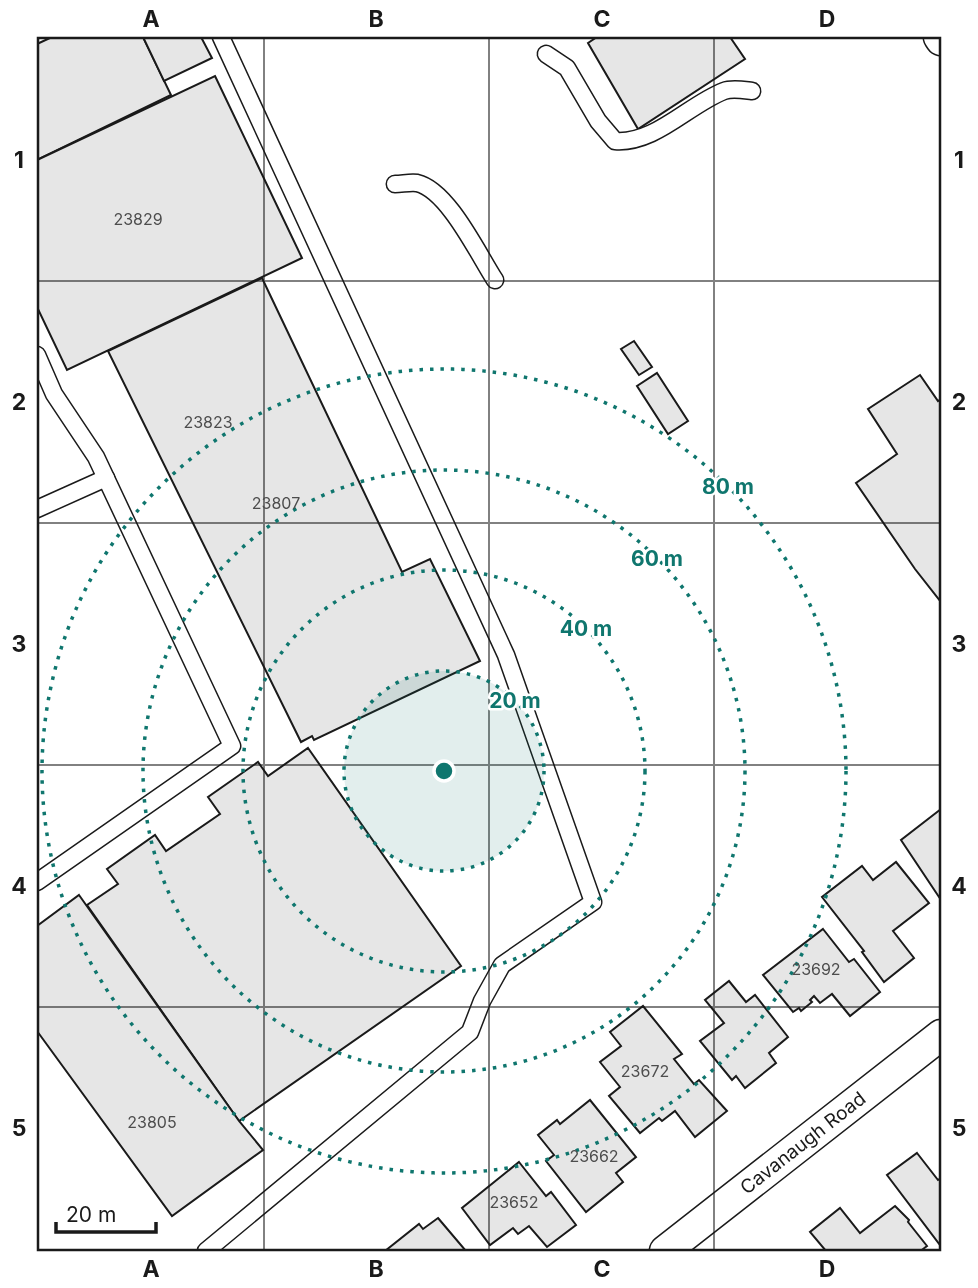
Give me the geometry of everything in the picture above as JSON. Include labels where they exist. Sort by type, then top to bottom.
[{"type":"street","name":"Cavanaugh Road","points":[[665,1251],[941,1035]]},
{"type":"lane","points":[[206,1251],[470,1032],[482,1001],[502,965],[593,902],[506,655],[221,37]]},
{"type":"lane","points":[[546,54],[567,68],[598,121],[615,141],[627,142],[644,138],[727,90],[752,91]]},
{"type":"lane","points":[[395,184],[417,184],[438,194],[495,280]]},
{"type":"lane","points":[[37,355],[54,394],[96,457],[232,746],[37,882]]},
{"type":"lane","points":[[37,509],[106,478]]},
{"type":"building","points":[[52,37],[143,37],[171,95],[37,160],[37,44]]},
{"type":"building","points":[[143,37],[201,37],[212,58],[164,81]]},
{"type":"building","points":[[597,37],[730,37],[745,59],[638,129],[588,43]]},
{"type":"building","points":[[215,76],[302,258],[67,370],[37,307],[37,160]]},
{"type":"building","points":[[262,278],[402,572],[430,559],[480,661],[314,740],[312,736],[301,742],[108,351]]},
{"type":"building","points":[[634,341],[652,367],[639,375],[621,349]]},
{"type":"building","points":[[657,373],[688,421],[668,434],[637,386]]},
{"type":"building","points":[[920,375],[938,401],[941,399],[941,602],[856,483],[897,454],[868,409]]},
{"type":"building","points":[[308,748],[461,966],[239,1121],[87,905],[118,884],[107,869],[155,835],[166,851],[220,814],[208,797],[258,762],[268,776]]},
{"type":"building","points":[[941,809],[941,895],[939,897],[901,840]]},
{"type":"building","points":[[896,862],[929,903],[893,931],[914,958],[884,982],[862,952],[864,951],[822,897],[862,866],[873,880]]},
{"type":"building","points":[[79,895],[239,1121],[263,1150],[172,1216],[37,1031],[37,926]]},
{"type":"building","points":[[823,929],[849,962],[854,959],[880,992],[850,1016],[832,994],[820,1003],[814,996],[810,1000],[812,1002],[801,1011],[799,1008],[793,1012],[763,975]]},
{"type":"building","points":[[729,981],[746,1002],[755,995],[788,1037],[769,1053],[776,1063],[745,1088],[736,1076],[732,1080],[700,1041],[724,1023],[705,1000]]},
{"type":"building","points":[[643,1006],[682,1054],[674,1059],[694,1084],[699,1080],[727,1111],[695,1137],[675,1111],[662,1121],[659,1118],[640,1133],[609,1096],[620,1087],[600,1062],[621,1046],[610,1032]]},
{"type":"building","points":[[590,1100],[636,1157],[616,1173],[623,1182],[586,1212],[546,1161],[554,1155],[538,1135],[557,1120],[560,1124]]},
{"type":"building","points":[[917,1153],[938,1180],[941,1178],[940,1245],[887,1175]]},
{"type":"building","points":[[519,1162],[546,1196],[551,1192],[576,1225],[547,1247],[529,1226],[518,1234],[513,1228],[490,1245],[462,1208]]},
{"type":"building","points":[[895,1206],[909,1220],[927,1246],[923,1249],[925,1251],[826,1251],[810,1232],[840,1208],[860,1233]]},
{"type":"building","points":[[438,1218],[466,1251],[385,1251],[419,1224],[423,1229]]}]
